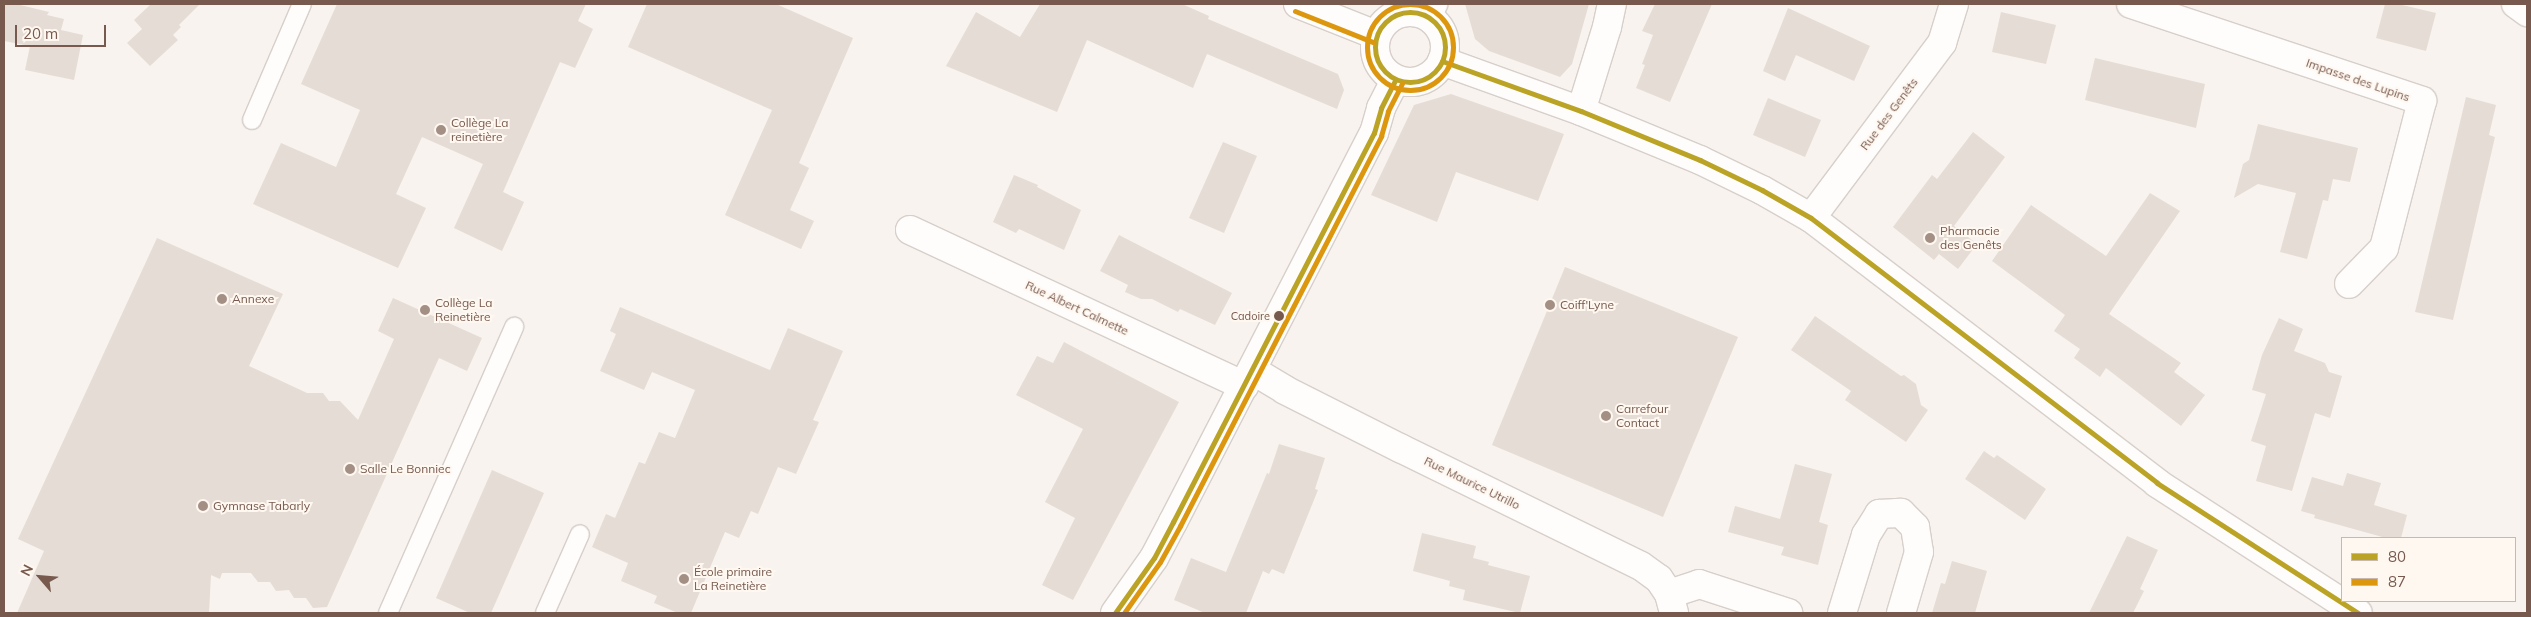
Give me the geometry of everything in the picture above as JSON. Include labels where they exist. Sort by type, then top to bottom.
[{"type":"street","points":[[1298,4],[1376,35]]},
{"type":"street","points":[[1580,111],[1608,27],[1612,4]]},
{"type":"street","name":"Rue des Genêts","points":[[1811,218],[1942,43],[1954,4]]},
{"type":"street","name":"Impasse des Lupins","points":[[2131,4],[2422,101],[2384,248],[2349,284]]},
{"type":"street","points":[[2516,4],[2527,12]]},
{"type":"street","points":[[1430,9],[1440,27],[1446,44],[1442,61],[1430,76],[1414,82],[1395,80],[1381,69],[1374,53],[1376,35],[1387,18],[1407,10],[1430,9]]},
{"type":"street","points":[[1442,61],[1580,111],[1700,160],[1762,190],[1811,218],[2157,483],[2358,613]]},
{"type":"street","points":[[1116,613],[1154,558],[1374,132],[1381,108],[1395,80]]},
{"type":"street","name":"Rue Albert Calmette","points":[[910,230],[1248,378]]},
{"type":"street","name":"Rue Maurice Utrillo","points":[[1248,378],[1285,390],[1641,566],[1659,579],[1671,603]]},
{"type":"street","points":[[1842,613],[1866,535],[1879,514],[1901,513],[1916,527],[1919,552],[1901,613]]},
{"type":"street","points":[[1671,603],[1699,584],[1788,613]]},
{"type":"lane","points":[[252,120],[302,4]]},
{"type":"lane","points":[[388,613],[514,327]]},
{"type":"lane","points":[[545,613],[580,534]]},
{"type":"building","points":[[4,4],[16,4],[49,12],[47,15],[64,19],[61,30],[83,35],[74,80],[25,70],[30,46],[4,41]]},
{"type":"building","points":[[151,4],[200,4],[179,25],[181,27],[173,35],[178,40],[150,66],[127,43],[142,29],[134,20]]},
{"type":"building","name":"Collège La reinetière","points":[[337,4],[586,4],[578,21],[593,29],[575,68],[560,62],[503,192],[524,202],[502,251],[454,228],[483,164],[422,137],[396,194],[426,208],[398,268],[253,204],[281,143],[336,167],[360,110],[301,84]]},
{"type":"building","points":[[647,4],[776,4],[853,38],[799,163],[809,168],[790,210],[814,221],[801,249],[725,215],[772,110],[628,47]]},
{"type":"building","points":[[1040,4],[1182,4],[1209,16],[1208,19],[1338,74],[1344,90],[1337,109],[1207,54],[1193,88],[1087,40],[1057,112],[946,66],[976,12],[1020,37]]},
{"type":"building","points":[[1465,4],[1589,4],[1572,64],[1560,77],[1489,51],[1475,39]]},
{"type":"building","points":[[1655,4],[1712,4],[1670,102],[1636,88],[1645,65],[1642,64],[1653,35],[1642,31]]},
{"type":"building","points":[[2385,4],[2398,4],[2436,13],[2426,51],[2376,38]]},
{"type":"building","points":[[1788,8],[1870,46],[1854,81],[1796,55],[1785,81],[1763,71]]},
{"type":"building","points":[[2001,12],[2056,25],[2046,64],[1992,52]]},
{"type":"building","points":[[2095,58],[2205,84],[2196,128],[2085,100]]},
{"type":"building","points":[[1451,94],[1564,134],[1538,201],[1456,172],[1437,222],[1371,195],[1414,105]]},
{"type":"building","points":[[2466,97],[2496,105],[2489,135],[2495,137],[2453,320],[2415,312]]},
{"type":"building","points":[[1768,98],[1821,120],[1805,157],[1753,135]]},
{"type":"building","points":[[2258,124],[2358,148],[2350,182],[2333,179],[2328,201],[2323,200],[2307,259],[2280,252],[2296,193],[2258,184],[2234,198],[2243,164],[2249,160]]},
{"type":"building","points":[[1973,132],[2005,157],[1954,226],[1977,244],[1958,269],[1939,254],[1934,260],[1893,227],[1932,175],[1937,179]]},
{"type":"building","points":[[1223,142],[1257,156],[1224,233],[1189,218]]},
{"type":"building","points":[[1014,175],[1038,185],[1037,187],[1081,210],[1064,250],[1019,229],[1016,233],[993,222]]},
{"type":"building","points":[[2150,193],[2180,211],[2109,314],[2181,363],[2174,372],[2205,395],[2181,426],[2106,368],[2100,377],[2074,358],[2080,349],[2054,331],[2065,315],[1992,261],[2031,205],[2106,256]]},
{"type":"building","points":[[1119,235],[1232,293],[1215,325],[1180,309],[1178,312],[1152,299],[1141,299],[1125,292],[1128,285],[1100,271]]},
{"type":"building","name":"Gymnase Tabarly","points":[[157,238],[283,294],[249,366],[307,393],[323,393],[329,401],[340,401],[358,420],[394,339],[378,331],[393,298],[482,338],[467,371],[439,358],[327,607],[313,608],[306,598],[294,598],[289,590],[276,591],[270,582],[258,582],[251,573],[222,573],[220,579],[211,575],[209,613],[17,613],[44,551],[18,539]]},
{"type":"building","points":[[1565,267],[1738,337],[1663,517],[1492,445]]},
{"type":"building","points":[[620,307],[770,370],[788,328],[843,351],[813,420],[819,422],[796,474],[778,467],[758,514],[751,511],[739,538],[725,532],[691,613],[678,613],[654,603],[657,596],[621,581],[628,563],[592,547],[606,514],[615,518],[639,462],[645,464],[659,432],[675,438],[695,390],[652,372],[644,390],[600,371],[616,334],[610,331]]},
{"type":"building","points":[[1815,316],[1901,376],[1904,375],[1916,384],[1921,405],[1928,410],[1906,442],[1845,400],[1851,391],[1791,350]]},
{"type":"building","points":[[2279,318],[2303,329],[2294,351],[2325,363],[2329,372],[2342,376],[2330,418],[2315,413],[2292,491],[2256,481],[2266,446],[2251,441],[2266,394],[2252,390],[2262,355]]},
{"type":"building","points":[[1064,342],[1179,402],[1073,600],[1042,585],[1075,518],[1045,502],[1083,429],[1016,395],[1037,356],[1053,363]]},
{"type":"building","points":[[1279,444],[1325,458],[1315,489],[1318,490],[1284,574],[1272,569],[1269,574],[1263,571],[1246,613],[1205,613],[1174,600],[1191,558],[1226,572],[1267,473],[1269,474]]},
{"type":"building","points":[[1984,451],[1994,458],[1997,455],[2046,489],[2025,520],[1965,479]]},
{"type":"building","points":[[1795,464],[1832,474],[1819,522],[1828,525],[1818,565],[1781,555],[1784,547],[1728,532],[1735,506],[1780,519]]},
{"type":"building","points":[[492,470],[544,493],[491,613],[470,613],[436,598]]},
{"type":"building","points":[[2347,473],[2381,483],[2374,505],[2407,515],[2401,537],[2382,537],[2314,518],[2315,515],[2301,511],[2312,477],[2343,486]]},
{"type":"building","points":[[1422,533],[1476,546],[1473,558],[1489,562],[1488,565],[1530,576],[1520,613],[1463,600],[1465,590],[1449,586],[1450,581],[1413,571]]},
{"type":"building","points":[[2127,536],[2158,550],[2140,589],[2144,591],[2133,613],[2089,613]]},
{"type":"building","points":[[1952,561],[1987,571],[1975,613],[1932,613],[1941,583],[1945,584]]},
{"type":"transit line","name":"87","points":[[1410,4],[1426,8],[1440,17],[1449,31],[1453,47],[1449,63],[1440,77],[1426,86],[1410,90],[1394,86],[1380,77],[1371,63],[1367,47],[1371,31],[1380,17],[1394,8],[1410,4]]},
{"type":"transit line","name":"87","points":[[1295,11],[1373,42]]},
{"type":"transit line","name":"80","points":[[1410,12],[1423,15],[1435,22],[1442,34],[1445,47],[1442,60],[1435,72],[1423,79],[1410,82],[1397,79],[1385,72],[1378,60],[1375,47],[1378,34],[1385,22],[1397,15],[1410,12]]},
{"type":"transit line","name":"80","points":[[1442,61],[1581,111],[1700,160],[1762,190],[1811,218],[2157,483],[2358,613]]},
{"type":"transit line","name":"80","points":[[1115,613],[1154,558],[1173,522],[1374,133],[1381,108],[1395,80]]},
{"type":"transit line","name":"87","points":[[1124,613],[1160,562],[1180,526],[1381,136],[1388,111],[1402,83]]},
{"type":"place","name":"Collège La reinetière","points":[[441,130]]},
{"type":"place","name":"Pharmacie des Genêts","points":[[1930,238]]},
{"type":"place","name":"Annexe","points":[[222,299]]},
{"type":"place","name":"Coiff'Lyne","points":[[1550,305]]},
{"type":"place","name":"Collège La Reinetière","points":[[425,310]]},
{"type":"place","name":"Cadoire","points":[[1279,316]]},
{"type":"place","name":"Carrefour Contact","points":[[1606,416]]},
{"type":"place","name":"Salle Le Bonniec","points":[[350,469]]},
{"type":"place","name":"Gymnase Tabarly","points":[[203,506]]},
{"type":"place","name":"École primaire La Reinetière","points":[[684,579]]}]
